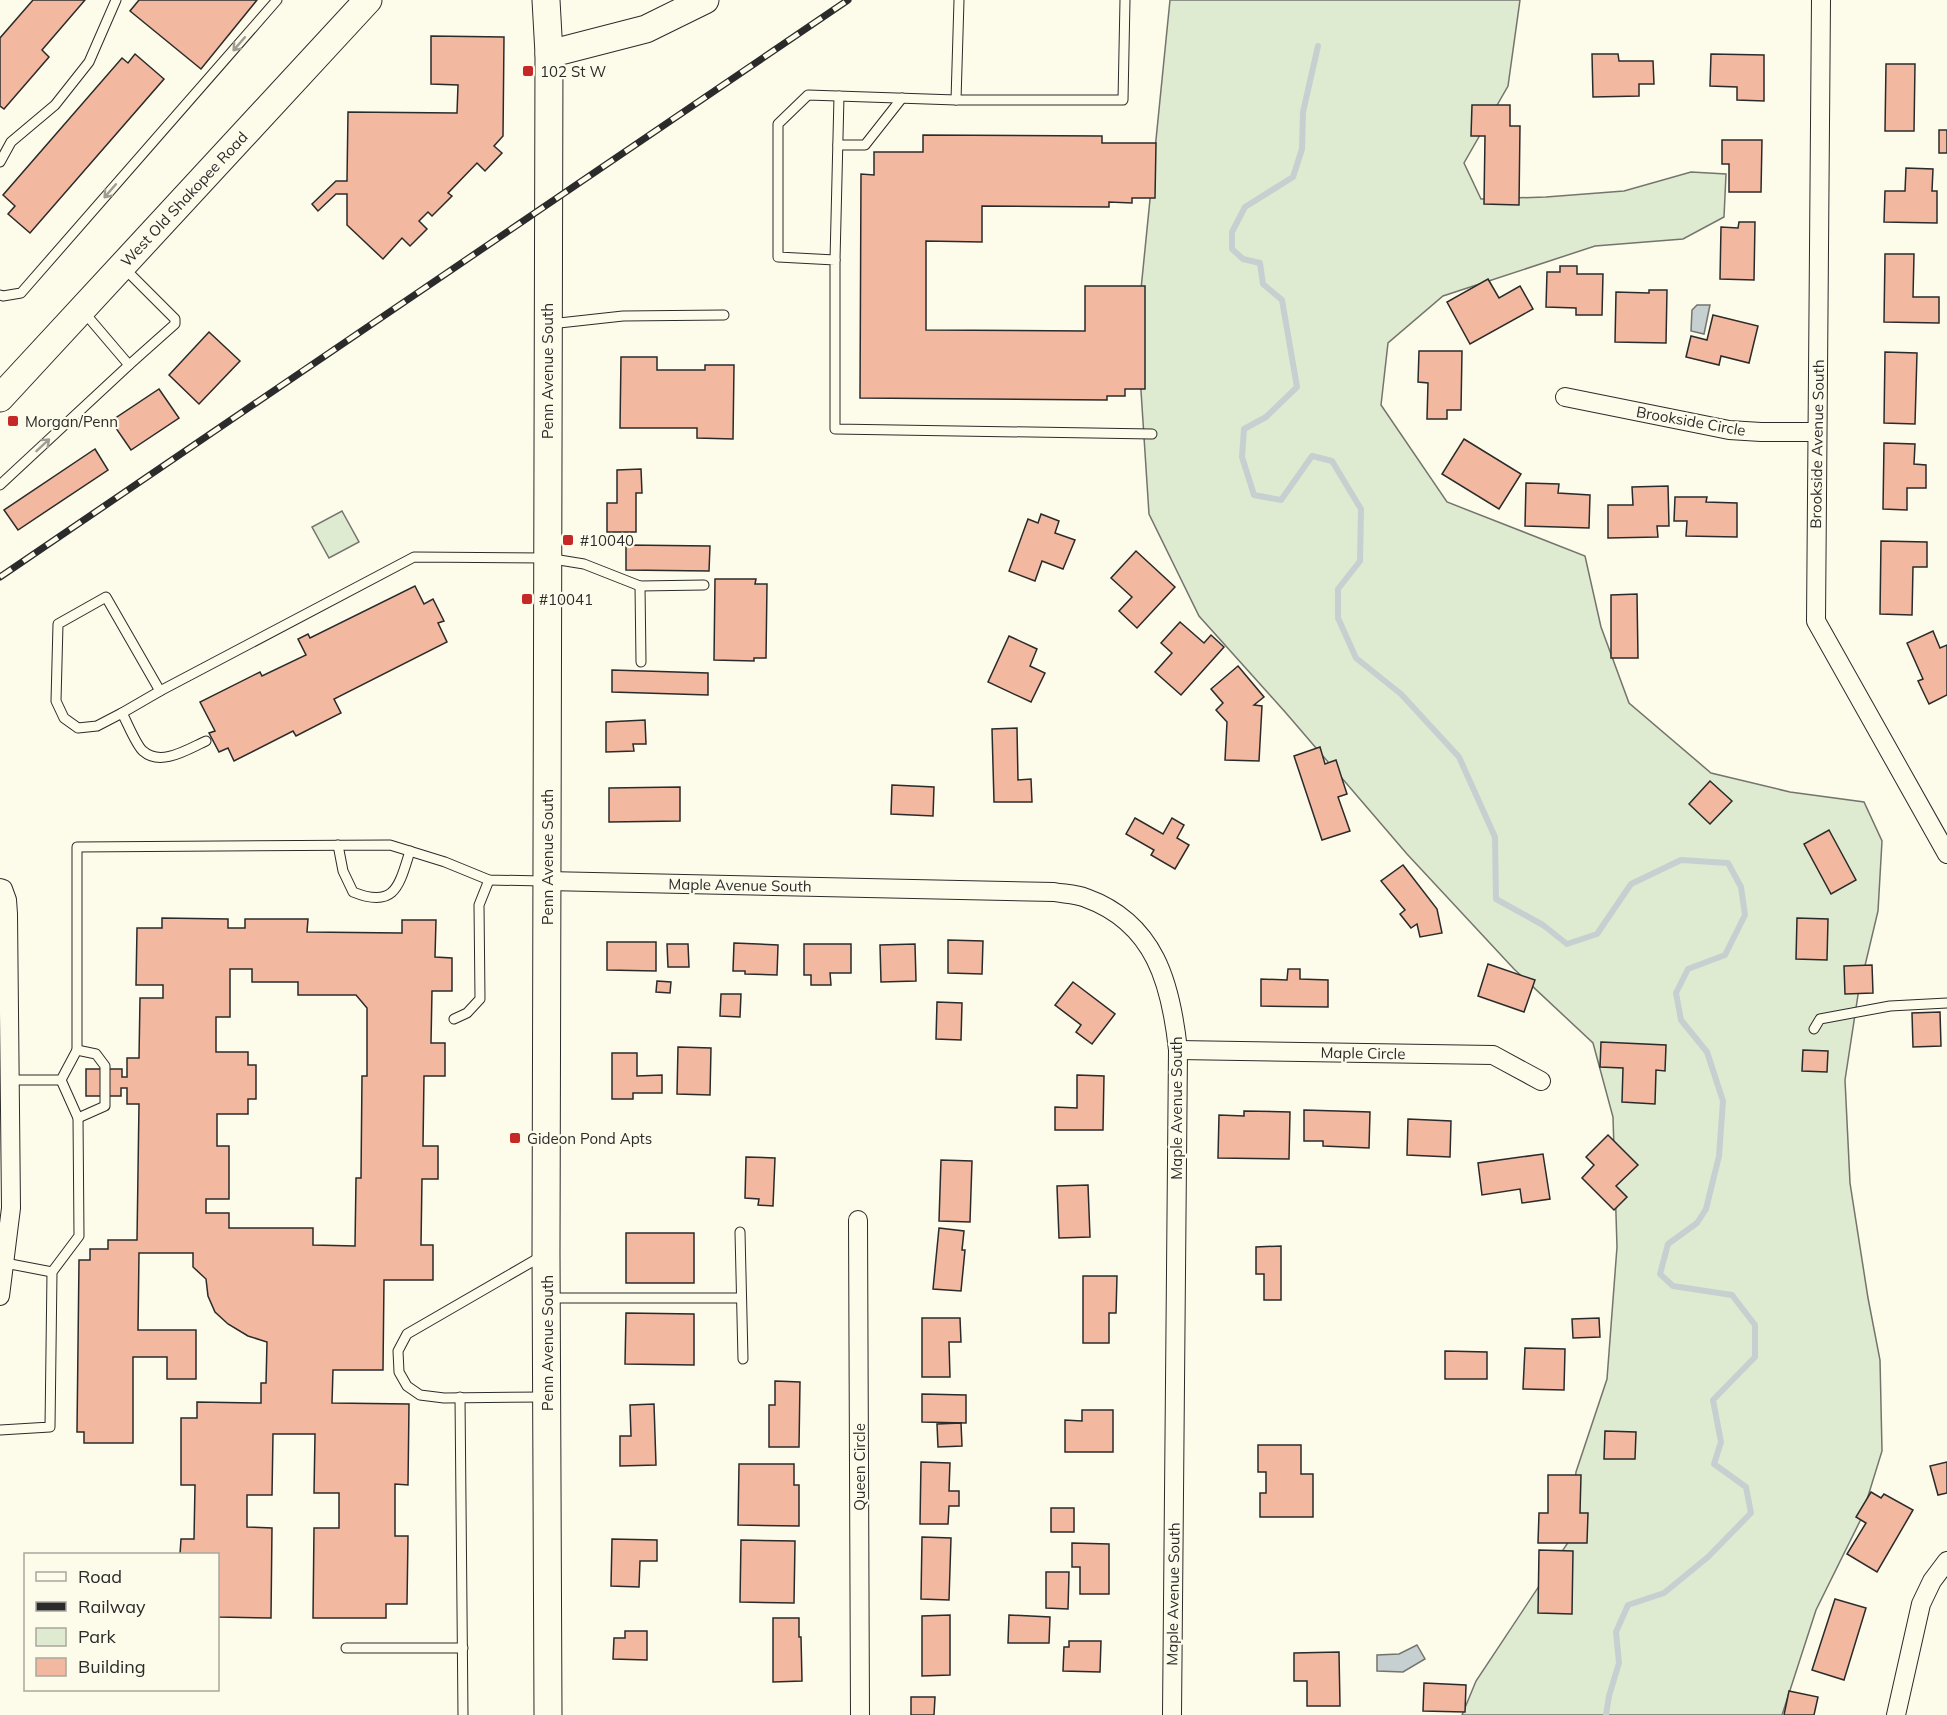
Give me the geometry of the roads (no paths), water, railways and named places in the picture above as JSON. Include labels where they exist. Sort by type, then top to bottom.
[{"type":"main road","name":"West Old Shakopee Road","points":[[0,398],[368,0]]},
{"type":"main road","name":"Penn Avenue South","points":[[546,0],[549,54],[546,1254],[548,1715]]},
{"type":"main road","points":[[549,54],[646,29],[705,0]]},
{"type":"street","name":"Brookside Avenue South","points":[[1821,0],[1816,621],[1947,854]]},
{"type":"street","name":"Brookside Circle","points":[[1565,397],[1729,430],[1817,432]]},
{"type":"street","name":"Maple Avenue South","points":[[547,881],[1054,892],[1084,897],[1111,909],[1135,927],[1152,951],[1165,979],[1174,1012],[1178,1050],[1172,1715]]},
{"type":"street","points":[[2,889],[8,914],[11,1208],[2,1280]]},
{"type":"street","name":"Maple Circle","points":[[1178,1050],[1493,1055],[1541,1081]]},
{"type":"street","name":"Queen Circle","points":[[858,1220],[860,1715]]},
{"type":"street","points":[[1896,1715],[1921,1604],[1932,1581],[1947,1561]]},
{"type":"lane","points":[[0,162],[11,142],[55,105],[89,62],[116,0]]},
{"type":"lane","points":[[0,295],[21,293],[277,0]]},
{"type":"lane","points":[[956,100],[959,0]]},
{"type":"lane","points":[[834,260],[778,257],[778,124],[808,95],[956,100],[1124,100],[1125,0]]},
{"type":"lane","points":[[839,96],[834,260],[836,429],[1152,434]]},
{"type":"lane","points":[[838,145],[865,145],[902,98]]},
{"type":"lane","points":[[0,485],[175,324],[175,319],[122,266]]},
{"type":"lane","points":[[82,309],[129,365]]},
{"type":"lane","points":[[547,325],[623,316],[724,315]]},
{"type":"lane","points":[[160,691],[106,597],[58,624],[56,701],[64,718],[78,728],[97,726],[414,557],[547,558],[584,564],[640,586],[704,585]]},
{"type":"lane","points":[[640,586],[641,662]]},
{"type":"lane","points":[[122,713],[142,751],[158,758],[176,755],[206,741]]},
{"type":"lane","points":[[338,845],[343,871],[353,892],[370,899],[386,897],[399,884],[410,851]]},
{"type":"lane","points":[[60,1080],[78,1050],[78,847],[390,845],[445,862],[489,880],[547,881]]},
{"type":"lane","points":[[454,1019],[467,1013],[480,999],[479,905],[489,880]]},
{"type":"lane","points":[[1814,1029],[1820,1019],[1890,1006],[1947,1003]]},
{"type":"lane","points":[[78,1050],[96,1054],[105,1066],[105,1106],[78,1118]]},
{"type":"lane","points":[[10,1080],[60,1080]]},
{"type":"lane","points":[[0,1430],[50,1427],[52,1272],[79,1236],[78,1118],[60,1080]]},
{"type":"lane","points":[[740,1232],[743,1359]]},
{"type":"lane","points":[[546,1254],[407,1334],[398,1351],[399,1372],[407,1386],[420,1395],[547,1397]]},
{"type":"lane","points":[[2,1280],[52,1272]]},
{"type":"lane","points":[[546,1298],[741,1298]]},
{"type":"lane","points":[[460,1397],[463,1715]]},
{"type":"lane","points":[[346,1648],[462,1648]]},
{"type":"waterway","points":[[1318,46],[1303,112],[1302,149],[1293,177],[1245,207],[1232,232],[1232,249],[1243,259],[1260,263],[1263,284],[1282,300],[1297,387],[1266,417],[1244,429],[1242,457],[1254,495],[1281,500],[1312,456],[1332,461],[1361,509],[1360,561],[1338,589],[1338,618],[1356,658],[1401,694],[1459,757],[1495,837],[1496,899],[1543,925],[1567,944],[1597,934],[1631,884],[1681,860],[1728,863],[1741,887],[1745,915],[1725,955],[1688,969],[1676,993],[1681,1020],[1707,1052],[1723,1101],[1719,1156],[1706,1209],[1697,1223],[1668,1244],[1660,1274],[1673,1286],[1732,1295],[1755,1325],[1755,1357],[1713,1400],[1721,1442],[1714,1464],[1746,1487],[1751,1513],[1708,1557],[1664,1593],[1628,1605],[1616,1632],[1619,1663],[1606,1715]]},
{"type":"railway","points":[[0,577],[848,0]]},
{"type":"place","name":"102 St W","points":[[528,71]]},
{"type":"place","name":"Morgan/Penn","points":[[13,421]]},
{"type":"place","name":"#10040","points":[[568,540]]},
{"type":"place","name":"#10041","points":[[527,599]]},
{"type":"place","name":"Gideon Pond Apts","points":[[515,1138]]}]
